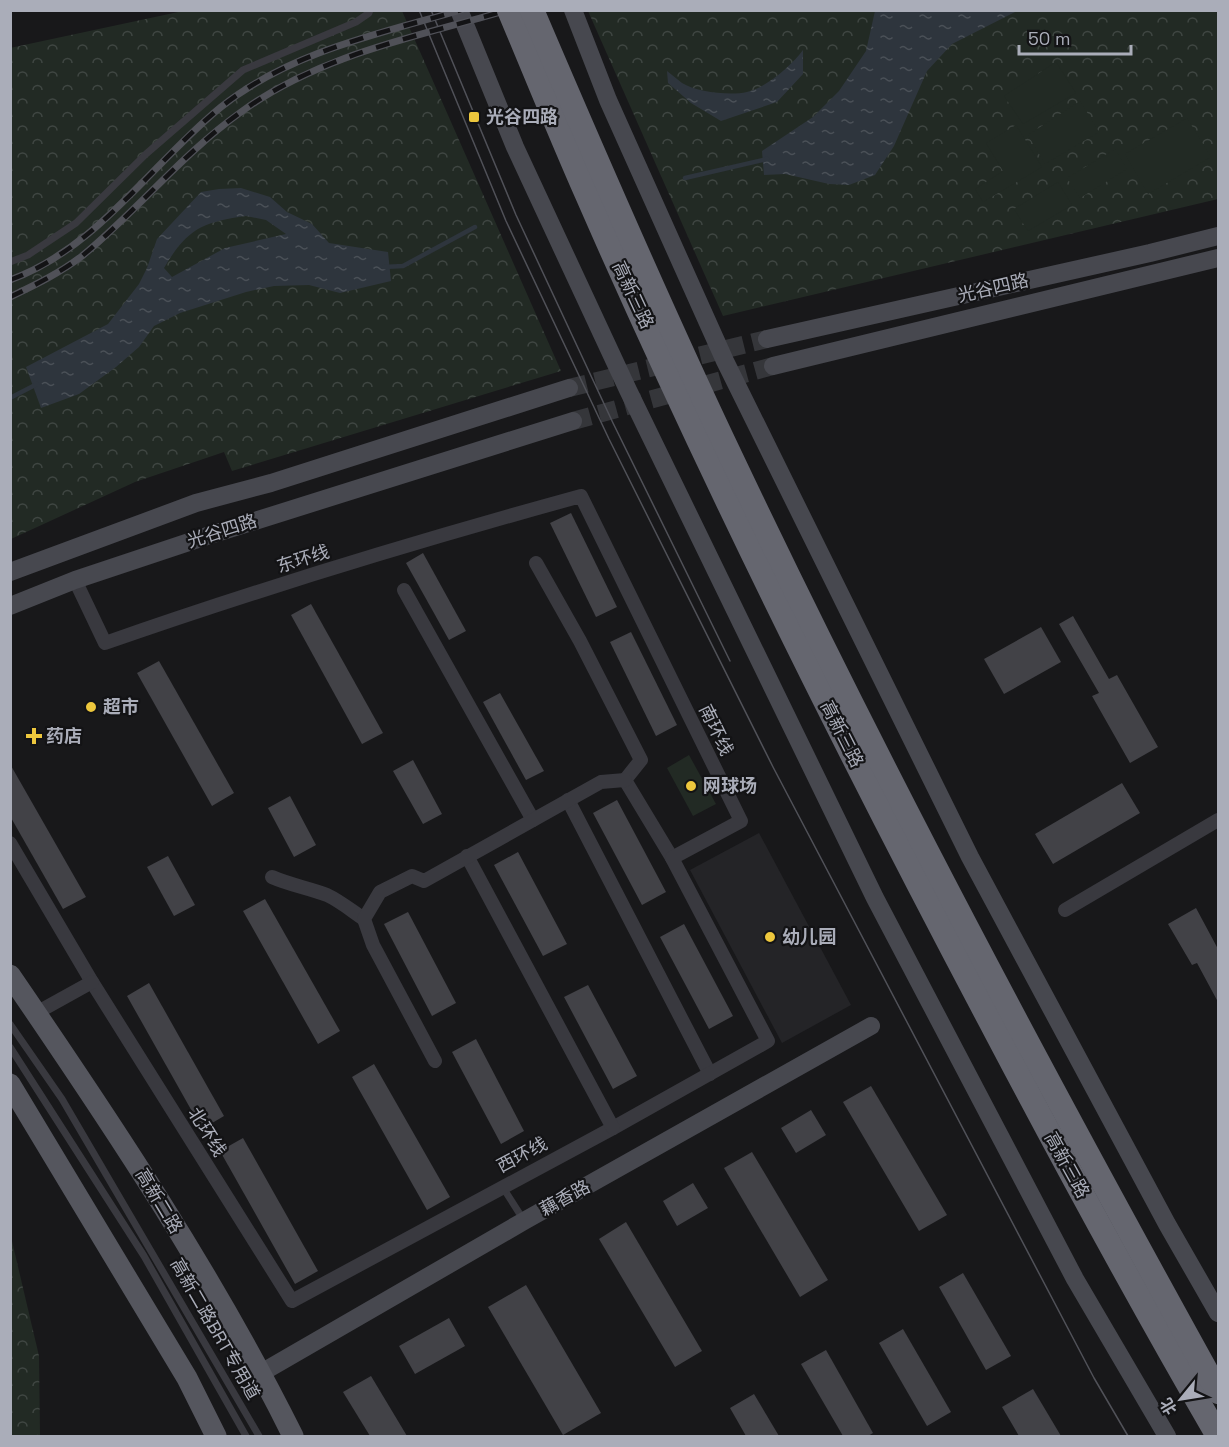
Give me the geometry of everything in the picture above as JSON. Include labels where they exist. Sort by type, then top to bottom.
[{"type":"highway","name":"高新三路","points":[[509,10],[587,196],[711,465],[842,735],[1053,1140],[1218,1437]]},
{"type":"highway","name":"高新三路","points":[[532,10],[608,187],[726,445],[861,723],[1078,1139],[1218,1392]]},
{"type":"main road","points":[[459,10],[515,147],[628,390],[875,898],[1075,1279],[1167,1437]]},
{"type":"main road","points":[[573,10],[608,100],[725,361],[954,825],[1156,1203],[1218,1313]]},
{"type":"main road","name":"光谷四路","points":[[766,339],[1139,256],[1218,236]]},
{"type":"main road","name":"光谷四路","points":[[772,366],[1218,258]]},
{"type":"main road","name":"光谷四路","points":[[10,572],[196,503],[271,483],[569,388]]},
{"type":"main road","name":"光谷四路","points":[[10,606],[75,580],[207,536],[573,421]]},
{"type":"main road","name":"高新二路","points":[[10,975],[147,1179],[261,1373],[293,1437]]},
{"type":"main road","name":"藕香路","points":[[261,1373],[524,1221],[871,1026]]},
{"type":"main road","points":[[10,1084],[187,1378],[216,1437]]},
{"type":"street","name":"东环线","points":[[75,580],[105,643],[218,604],[457,530],[581,496]]},
{"type":"street","name":"南环线","points":[[581,496],[741,821],[672,858]]},
{"type":"street","points":[[364,919],[380,892],[412,876],[424,880],[601,782],[625,780],[641,760],[536,563]]},
{"type":"street","points":[[404,590],[533,820]]},
{"type":"street","points":[[625,780],[672,858]]},
{"type":"street","points":[[568,800],[710,1074]]},
{"type":"street","points":[[1065,910],[1218,820]]},
{"type":"street","name":"北环线","points":[[10,843],[92,982],[292,1301]]},
{"type":"street","points":[[467,856],[613,1128]]},
{"type":"street","name":"西环线","points":[[292,1301],[613,1128],[768,1041],[672,858]]},
{"type":"street","points":[[273,877],[285,883],[330,896],[364,919],[373,945],[435,1060]]},
{"type":"street","points":[[36,1013],[92,982]]},
{"type":"lane","points":[[10,262],[28,255],[76,223],[146,154],[243,70],[356,22],[370,10]]},
{"type":"lane","name":"高新二路BRT专用道","points":[[10,1024],[62,1099],[259,1437]]},
{"type":"lane","name":"高新二路BRT专用道","points":[[10,1047],[144,1256],[246,1437]]},
{"type":"lane","points":[[502,1186],[524,1221]]},
{"type":"shaded area","name":"幼儿园","points":[[759,833],[851,1005],[782,1043],[690,870]]},
{"type":"green space","points":[[183,11],[402,11],[561,371],[232,471],[224,452],[135,482],[11,539],[10,48]]},
{"type":"green space","points":[[588,11],[1218,11],[1218,199],[723,316]]},
{"type":"green space","points":[[1056,62],[1076,93],[1023,124],[1004,96]]},
{"type":"green space","points":[[1080,101],[1099,132],[1045,164],[1028,135]]},
{"type":"green space","points":[[1187,118],[1211,157],[1148,194],[1125,154]]},
{"type":"green space","points":[[1016,125],[1042,167],[983,202],[975,189],[1003,171],[986,143]]},
{"type":"green space","points":[[1115,149],[1127,169],[1080,198],[1067,178]]},
{"type":"green space","points":[[1058,182],[1072,205],[1028,231],[1014,209]]},
{"type":"green space","name":"网球场","points":[[689,755],[716,804],[693,816],[667,768]]},
{"type":"green space","points":[[11,1237],[39,1356],[40,1436],[11,1436]]},
{"type":"water","points":[[875,11],[1017,11],[952,44],[927,71],[894,146],[875,175],[849,185],[829,184],[785,174],[764,175],[762,151],[813,117],[839,91],[866,51]]},
{"type":"water","points":[[803,50],[803,74],[777,102],[721,121],[691,103],[668,83],[667,71],[682,83],[696,89],[723,93],[747,92],[762,86],[778,75]]},
{"type":"water","points":[[241,188],[270,197],[287,212],[312,224],[329,243],[388,252],[391,281],[340,293],[309,285],[274,286],[246,292],[180,313],[154,326],[139,347],[79,394],[41,408],[26,367],[108,324],[139,284],[157,239],[201,192]],"holes":[[[246,216],[266,220],[286,234],[225,248],[172,277],[164,268],[180,244],[188,236],[207,225]]]},
{"type":"building","points":[[571,513],[617,607],[596,617],[550,523]]},
{"type":"building","points":[[423,553],[466,631],[449,640],[406,563]]},
{"type":"building","points":[[311,604],[383,733],[362,744],[291,615]]},
{"type":"building","points":[[1073,616],[1109,679],[1117,675],[1158,747],[1130,763],[1092,696],[1099,693],[1059,624]]},
{"type":"building","points":[[1041,627],[1061,662],[1004,694],[984,659]]},
{"type":"building","points":[[631,632],[677,725],[656,736],[610,642]]},
{"type":"building","points":[[159,661],[234,793],[212,806],[137,673]]},
{"type":"building","points":[[500,693],[544,771],[526,780],[483,702]]},
{"type":"building","points":[[413,760],[442,814],[423,824],[393,771]]},
{"type":"building","points":[[10,764],[86,897],[63,909],[10,816]]},
{"type":"building","points":[[1122,783],[1140,813],[1053,864],[1035,834]]},
{"type":"building","points":[[290,796],[316,845],[294,857],[268,808]]},
{"type":"building","points":[[617,800],[666,892],[642,905],[593,813]]},
{"type":"building","points":[[518,852],[567,944],[543,956],[494,865]]},
{"type":"building","points":[[168,856],[195,905],[174,916],[147,867]]},
{"type":"building","points":[[265,899],[340,1031],[318,1044],[243,911]]},
{"type":"building","points":[[1196,908],[1218,949],[1218,1002],[1197,963],[1192,965],[1168,924]]},
{"type":"building","points":[[408,912],[456,1003],[432,1016],[384,924]]},
{"type":"building","points":[[684,924],[733,1016],[709,1029],[660,937]]},
{"type":"building","points":[[149,983],[224,1116],[202,1129],[127,996]]},
{"type":"building","points":[[588,985],[637,1076],[613,1089],[564,997]]},
{"type":"building","points":[[476,1039],[524,1131],[501,1144],[452,1052]]},
{"type":"building","points":[[374,1064],[450,1197],[427,1210],[352,1077]]},
{"type":"building","points":[[871,1086],[947,1215],[919,1231],[843,1102]]},
{"type":"building","points":[[811,1110],[826,1135],[796,1153],[781,1128]]},
{"type":"building","points":[[243,1138],[318,1271],[295,1284],[220,1151]]},
{"type":"building","points":[[752,1152],[828,1280],[800,1297],[724,1168]]},
{"type":"building","points":[[693,1183],[708,1208],[677,1226],[663,1201]]},
{"type":"building","points":[[626,1222],[702,1351],[675,1367],[599,1239]]},
{"type":"building","points":[[963,1273],[1011,1356],[986,1370],[939,1287]]},
{"type":"building","points":[[526,1285],[601,1413],[563,1435],[488,1307]]},
{"type":"building","points":[[449,1318],[465,1346],[415,1374],[399,1346]]},
{"type":"building","points":[[903,1329],[951,1412],[927,1426],[879,1343]]},
{"type":"building","points":[[826,1350],[873,1433],[868,1436],[843,1436],[801,1364]]},
{"type":"building","points":[[371,1376],[407,1436],[370,1436],[343,1392]]},
{"type":"building","points":[[1033,1389],[1061,1436],[1019,1436],[1002,1407]]},
{"type":"building","points":[[754,1394],[779,1436],[746,1436],[730,1408]]},
{"type":"waterway","points":[[685,178],[767,159]]},
{"type":"waterway","points":[[384,267],[403,266],[475,227]]},
{"type":"waterway","points":[[10,398],[37,384]]},
{"type":"tunnel","points":[[569,388],[767,339]]},
{"type":"tunnel","points":[[573,421],[773,366]]},
{"type":"tram line","points":[[419,10],[506,221],[609,439],[773,767],[1094,1378],[1128,1436]]},
{"type":"tram line","points":[[431,10],[516,215],[613,423],[730,661]]},
{"type":"railway","points":[[10,280],[41,266],[97,226],[195,129],[248,88],[305,58],[367,37],[461,10]]},
{"type":"railway","points":[[10,297],[56,273],[82,256],[219,128],[271,92],[303,76],[369,50],[508,10]]},
{"type":"place","name":"光谷四路","points":[[474,117]]},
{"type":"place","name":"超市","points":[[91,707]]},
{"type":"place","name":"药店","points":[[34,736]]},
{"type":"place","name":"网球场","points":[[691,786]]},
{"type":"place","name":"幼儿园","points":[[770,937]]}]
